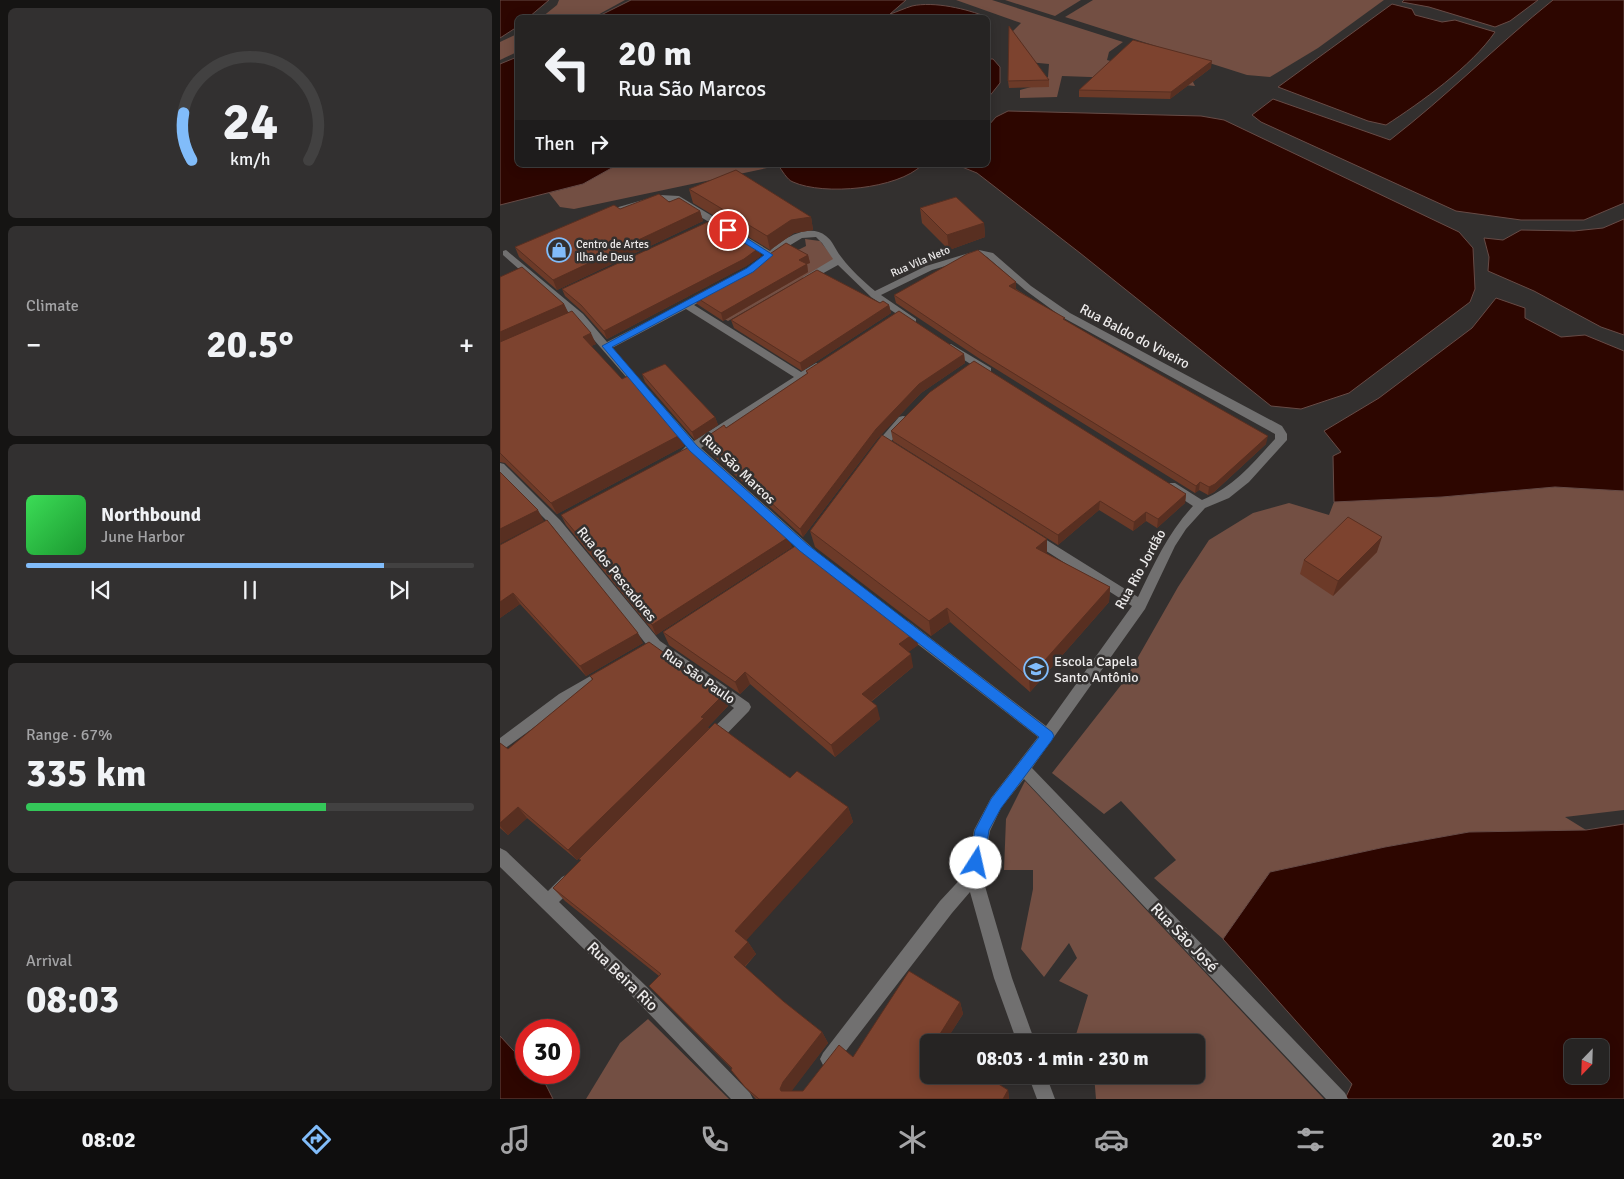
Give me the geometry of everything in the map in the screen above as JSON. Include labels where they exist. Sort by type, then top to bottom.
[{"type":"street","points":[[594,216],[612,209],[643,202],[676,198],[710,223],[769,255]]},
{"type":"street","points":[[759,264],[769,255],[805,234],[818,234],[839,260],[896,316],[925,330]]},
{"type":"street","name":"Rua Vila Neto","points":[[874,295],[922,271],[977,252]]},
{"type":"street","name":"Rua Baldo do Viveiro","points":[[977,252],[990,255],[1028,288],[1066,314],[1278,429],[1282,434],[1281,440]]},
{"type":"street","name":"Rua São Marcos","points":[[507,253],[560,293],[575,318],[607,346],[694,448],[800,551],[820,560]]},
{"type":"street","points":[[797,284],[839,260]]},
{"type":"street","points":[[607,346],[718,288]]},
{"type":"street","points":[[687,305],[726,325],[801,377]]},
{"type":"street","points":[[942,341],[1000,379]]},
{"type":"street","points":[[676,458],[834,356]]},
{"type":"street","points":[[961,373],[975,363]]},
{"type":"street","points":[[872,457],[887,445],[914,408]]},
{"type":"street","name":"Rua Rio Jordão","points":[[1048,736],[1140,605],[1170,544],[1201,505],[1225,495],[1245,479],[1281,440]]},
{"type":"street","name":"Rua dos Pescadores","points":[[500,467],[556,523],[655,644]]},
{"type":"street","points":[[1159,478],[1201,505]]},
{"type":"street","points":[[1024,532],[1140,605]]},
{"type":"street","points":[[800,551],[815,533]]},
{"type":"street","points":[[890,615],[1048,736],[1027,772],[996,803],[982,830],[974,876],[1003,978],[1023,1034]]},
{"type":"street","name":"Rua São Paulo","points":[[655,644],[744,707],[702,749]]},
{"type":"street","points":[[500,746],[564,698],[614,669]]},
{"type":"street","name":"Rua São José","points":[[1027,772],[1339,1099]]},
{"type":"street","name":"Rua Beira Rio","points":[[500,856],[640,992],[744,1099]]},
{"type":"street","points":[[547,903],[582,868]]},
{"type":"street","points":[[816,1076],[946,907],[974,876]]},
{"type":"street","points":[[1040,1084],[1044,1097]]},
{"type":"shaded area","points":[[500,0],[549,0],[531,15],[515,15],[515,28],[500,38]]},
{"type":"shaded area","points":[[559,0],[625,0],[598,15],[544,15],[557,5]]},
{"type":"shaded area","points":[[631,0],[906,0],[890,14],[912,6],[930,4],[970,11],[981,15],[601,15]]},
{"type":"shaded area","points":[[956,0],[992,0],[1123,42],[1109,52],[1107,60],[1140,70],[1192,80],[1195,86],[1118,78],[1062,76],[1057,97],[1020,98],[1020,90],[1031,87],[1031,79],[1048,77],[1049,64],[1018,61],[1012,32],[1021,23]]},
{"type":"shaded area","points":[[1005,0],[1081,0],[1055,16]]},
{"type":"shaded area","points":[[1093,0],[1384,0],[1318,48],[1270,77],[1247,75],[1065,17]]},
{"type":"shaded area","points":[[1404,0],[1538,0],[1510,21],[1495,27],[1429,7],[1402,2]]},
{"type":"shaded area","points":[[1553,0],[1624,0],[1624,203],[1584,220],[1521,220],[1456,211],[1261,122],[1252,115],[1273,99],[1390,140],[1432,106]]},
{"type":"shaded area","points":[[1392,4],[1412,9],[1415,15],[1442,22],[1455,20],[1495,32],[1473,58],[1445,83],[1386,125],[1368,121],[1278,87]]},
{"type":"shaded area","points":[[515,35],[515,53],[500,60],[500,42]]},
{"type":"shaded area","points":[[515,58],[515,167],[613,167],[583,184],[500,205],[500,64]]},
{"type":"shaded area","points":[[990,59],[993,59],[1000,67],[1000,83],[990,96]]},
{"type":"shaded area","points":[[1008,111],[1201,116],[1224,120],[1459,232],[1473,248],[1475,289],[1470,302],[1349,393],[1301,409],[1271,406],[977,173],[962,167],[990,167],[990,124],[996,117]]},
{"type":"shaded area","points":[[613,167],[772,167],[574,209],[560,207],[549,193],[583,184]]},
{"type":"shaded area","points":[[780,167],[919,167],[896,180],[860,188],[823,189],[793,182]]},
{"type":"shaded area","points":[[1624,219],[1624,335],[1601,327],[1534,291],[1488,271],[1489,257],[1484,238],[1503,240],[1521,230],[1574,231],[1603,228]]},
{"type":"shaded area","points":[[805,239],[820,241],[835,260],[728,321],[695,302],[806,246]]},
{"type":"shaded area","points":[[1496,298],[1525,308],[1525,318],[1561,337],[1585,335],[1624,351],[1624,491],[1555,487],[1442,497],[1334,502],[1333,456],[1341,452],[1324,431],[1379,398],[1472,328]]},
{"type":"shaded area","points":[[1555,487],[1624,491],[1624,810],[1565,817],[1586,830],[1469,832],[1385,847],[1270,872],[1223,939],[1154,878],[1176,860],[1121,801],[1104,814],[1052,773],[1125,680],[1178,587],[1209,540],[1253,513],[1289,503],[1329,515],[1334,502],[1442,497]]},
{"type":"shaded area","points":[[1025,781],[1324,1099],[1096,1099],[1095,1084],[1205,1084],[1205,1034],[1076,1034],[1088,995],[1059,981],[1077,958],[1069,943],[1044,977],[1021,949],[1033,889],[1033,870],[1004,870],[1006,819]]},
{"type":"shaded area","points":[[1624,824],[1624,1099],[1345,1099],[1352,1084],[1223,939],[1270,872],[1385,847],[1469,832],[1586,830]]},
{"type":"shaded area","points":[[648,1019],[729,1099],[586,1099],[620,1043]]},
{"type":"shaded area","points":[[500,1036],[515,1052],[515,1084],[545,1084],[553,1099],[500,1099]]},
{"type":"building","points":[[1009,26],[1049,80],[1008,81]]},
{"type":"building","points":[[1133,40],[1212,61],[1171,92],[1079,90]]},
{"type":"building","points":[[736,170],[811,217],[791,220],[767,236],[689,189]]},
{"type":"building","points":[[659,194],[669,202],[679,198],[700,211],[553,280],[515,247],[614,205],[620,209]]},
{"type":"building","points":[[956,197],[984,223],[947,235],[920,208]]},
{"type":"building","points":[[712,220],[759,248],[744,259],[604,331],[581,305],[562,289]]},
{"type":"building","points":[[786,243],[808,255],[799,260],[807,264],[721,313],[694,296],[752,266]]},
{"type":"building","points":[[978,250],[1016,282],[1009,286],[1094,337],[1268,436],[1215,484],[1209,487],[1200,482],[1196,486],[979,352],[894,295],[967,254]]},
{"type":"building","points":[[522,267],[564,304],[500,332],[500,277]]},
{"type":"building","points":[[817,270],[880,303],[883,301],[889,305],[800,363],[731,320]]},
{"type":"building","points":[[572,311],[591,333],[583,337],[622,379],[628,376],[680,435],[551,503],[500,453],[500,342]]},
{"type":"building","points":[[899,311],[964,354],[919,384],[876,429],[800,529],[702,440],[724,425],[726,428],[808,373],[806,371]]},
{"type":"building","points":[[974,361],[1186,494],[1158,519],[1146,512],[1134,522],[1100,501],[1058,535],[891,431],[930,392]]},
{"type":"building","points":[[665,364],[715,417],[692,432],[642,374]]},
{"type":"building","points":[[882,435],[1047,539],[1036,548],[1110,587],[1029,678],[947,608],[929,621],[810,531]]},
{"type":"building","points":[[689,447],[789,537],[652,625],[561,515]]},
{"type":"building","points":[[500,472],[538,510],[500,529]]},
{"type":"building","points":[[1348,517],[1382,537],[1338,581],[1304,560]]},
{"type":"building","points":[[547,520],[638,633],[580,666],[513,593],[500,602],[500,545]]},
{"type":"building","points":[[800,543],[916,632],[899,644],[911,654],[862,694],[877,706],[831,745],[745,672],[735,682],[663,632]]},
{"type":"building","points":[[649,642],[723,695],[701,717],[704,718],[568,850],[518,807],[500,823],[500,743],[508,749],[593,679],[590,676]]},
{"type":"building","points":[[715,723],[790,778],[797,771],[848,807],[735,931],[748,942],[734,957],[783,1001],[822,1032],[783,1082],[781,1091],[803,1091],[839,1045],[853,1057],[909,971],[960,1002],[940,1034],[920,1034],[920,1084],[998,1084],[1008,1090],[1003,1099],[759,1099],[745,1087],[731,1070],[732,1068],[649,986],[661,974],[553,888],[581,860],[579,859]]},
{"type":"place","name":"Centro de Artes Ilha de Deus","points":[[559,250]]},
{"type":"place","name":"Escola Capela Santo Antônio","points":[[1036,669]]},
{"type":"route","points":[[728,230],[769,255],[750,270],[607,346],[694,448],[804,548],[1048,736],[996,803],[982,830],[976,863]]}]
